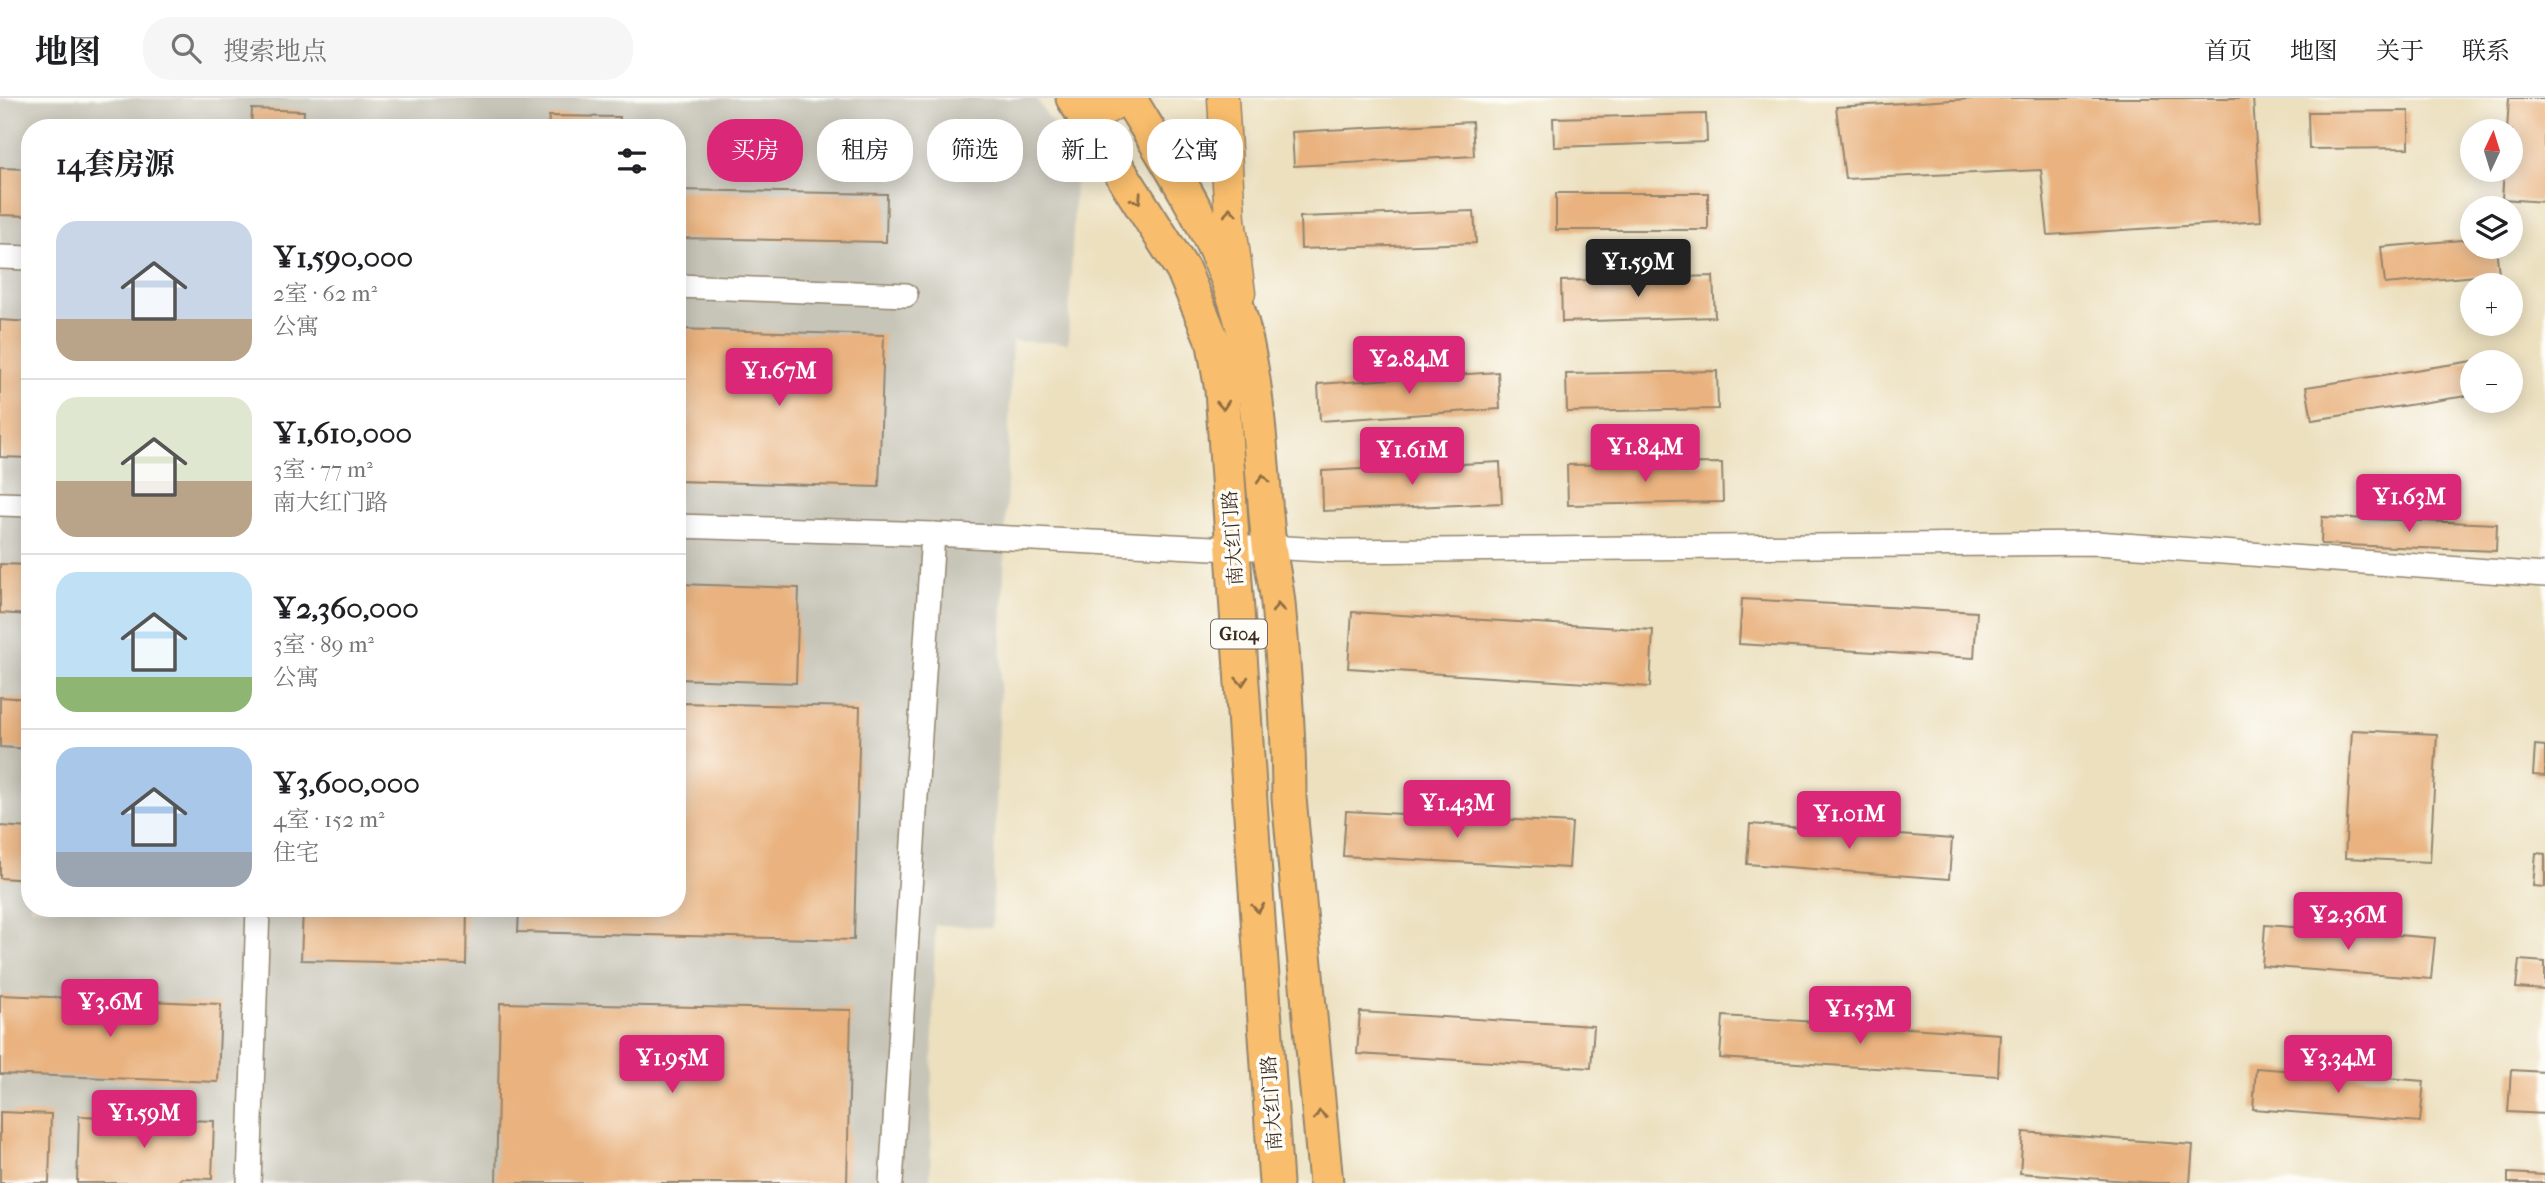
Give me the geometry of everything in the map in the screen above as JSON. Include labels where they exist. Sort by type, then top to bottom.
[{"type":"highway","name":"南大红门路","points":[[1129,98],[1195,208],[1224,270],[1234,298],[1247,353],[1277,600],[1289,748],[1289,798],[1326,1183]]},
{"type":"highway","name":"南大红门路","points":[[1080,105],[1184,272],[1214,344],[1222,390],[1276,1183]]},
{"type":"main road","points":[[1080,105],[1124,98]]},
{"type":"main road","points":[[1223,98],[1230,219],[1247,353]]},
{"type":"street","points":[[0,257],[21,258]]},
{"type":"street","points":[[686,286],[906,295]]},
{"type":"street","points":[[0,504],[21,505]]},
{"type":"street","points":[[686,526],[1339,551],[2096,542],[2545,575]]},
{"type":"street","points":[[891,1183],[933,534]]},
{"type":"street","points":[[249,1183],[258,917]]},
{"type":"shaded area","points":[[0,98],[1036,98],[1049,119],[1037,119],[1037,182],[1075,182],[1068,343],[1012,341],[992,927],[935,925],[930,1183],[0,1183]]},
{"type":"building","points":[[1986,98],[2253,98],[2261,221],[2048,235],[2041,170],[1845,179],[1836,107]]},
{"type":"building","points":[[2509,98],[2545,98],[2545,202],[2523,200],[2523,196],[2502,196],[2503,182],[2524,182],[2524,119],[2508,119]]},
{"type":"building","points":[[252,109],[304,111],[304,119],[251,119]]},
{"type":"building","points":[[2409,111],[2409,148],[2309,149],[2308,112]]},
{"type":"building","points":[[1706,114],[1707,142],[1554,147],[1553,118]]},
{"type":"building","points":[[549,116],[620,117],[620,119],[549,119]]},
{"type":"building","points":[[1472,122],[1474,156],[1294,166],[1292,132]]},
{"type":"building","points":[[0,168],[21,169],[21,216],[0,215]]},
{"type":"building","points":[[686,190],[887,194],[886,242],[686,238]]},
{"type":"building","points":[[1556,193],[1708,193],[1708,230],[1556,230]]},
{"type":"building","points":[[1474,211],[1476,243],[1301,249],[1300,217]]},
{"type":"building","points":[[2460,240],[2460,259],[2497,259],[2499,273],[2460,273],[2460,277],[2385,284],[2381,247]]},
{"type":"building","points":[[1713,276],[1715,317],[1562,322],[1561,281]]},
{"type":"building","points":[[0,320],[21,321],[21,458],[0,457]]},
{"type":"building","points":[[686,329],[884,335],[879,487],[686,481]]},
{"type":"building","points":[[2460,363],[2460,397],[2312,420],[2306,387]]},
{"type":"building","points":[[1717,371],[1718,409],[1567,412],[1566,374]]},
{"type":"building","points":[[1498,372],[1500,409],[1320,421],[1318,384]]},
{"type":"building","points":[[1500,462],[1502,503],[1323,511],[1322,471]]},
{"type":"building","points":[[1722,463],[1723,502],[1568,505],[1567,465]]},
{"type":"building","points":[[2322,517],[2497,524],[2496,551],[2321,544]]},
{"type":"building","points":[[0,564],[21,565],[21,614],[0,613]]},
{"type":"building","points":[[686,584],[799,588],[796,683],[686,679]]},
{"type":"building","points":[[1742,599],[1977,612],[1974,658],[1739,644]]},
{"type":"building","points":[[1352,612],[1653,630],[1650,687],[1348,668]]},
{"type":"building","points":[[0,697],[21,698],[21,748],[0,747]]},
{"type":"building","points":[[686,703],[860,707],[854,940],[518,932],[519,917],[686,917]]},
{"type":"building","points":[[2352,730],[2437,734],[2430,862],[2345,858]]},
{"type":"building","points":[[2535,745],[2545,746],[2545,776],[2533,775]]},
{"type":"building","points":[[1346,811],[1572,823],[1569,868],[1343,856]]},
{"type":"building","points":[[1750,824],[1952,839],[1949,879],[1747,864]]},
{"type":"building","points":[[0,826],[21,827],[21,879],[0,878]]},
{"type":"building","points":[[2536,853],[2545,854],[2545,887],[2533,886]]},
{"type":"building","points":[[303,917],[467,917],[466,964],[301,960]]},
{"type":"building","points":[[2265,925],[2435,938],[2431,979],[2262,966]]},
{"type":"building","points":[[2519,960],[2545,962],[2545,990],[2516,988]]},
{"type":"building","points":[[0,995],[221,1004],[218,1082],[0,1074]]},
{"type":"building","points":[[500,1003],[851,1010],[847,1183],[496,1183]]},
{"type":"building","points":[[1360,1012],[1594,1026],[1591,1068],[1357,1054]]},
{"type":"building","points":[[1723,1016],[2000,1034],[1998,1076],[1720,1058]]},
{"type":"building","points":[[2256,1068],[2424,1081],[2420,1122],[2253,1109]]},
{"type":"building","points":[[2511,1070],[2545,1072],[2545,1114],[2508,1112]]},
{"type":"building","points":[[0,1112],[51,1114],[49,1183],[0,1183]]},
{"type":"building","points":[[79,1116],[214,1121],[212,1179],[182,1178],[176,1183],[77,1183]]},
{"type":"building","points":[[2023,1132],[2193,1145],[2190,1183],[2154,1183],[2020,1173]]},
{"type":"building","points":[[2508,1173],[2545,1175],[2545,1183],[2508,1183]]}]
